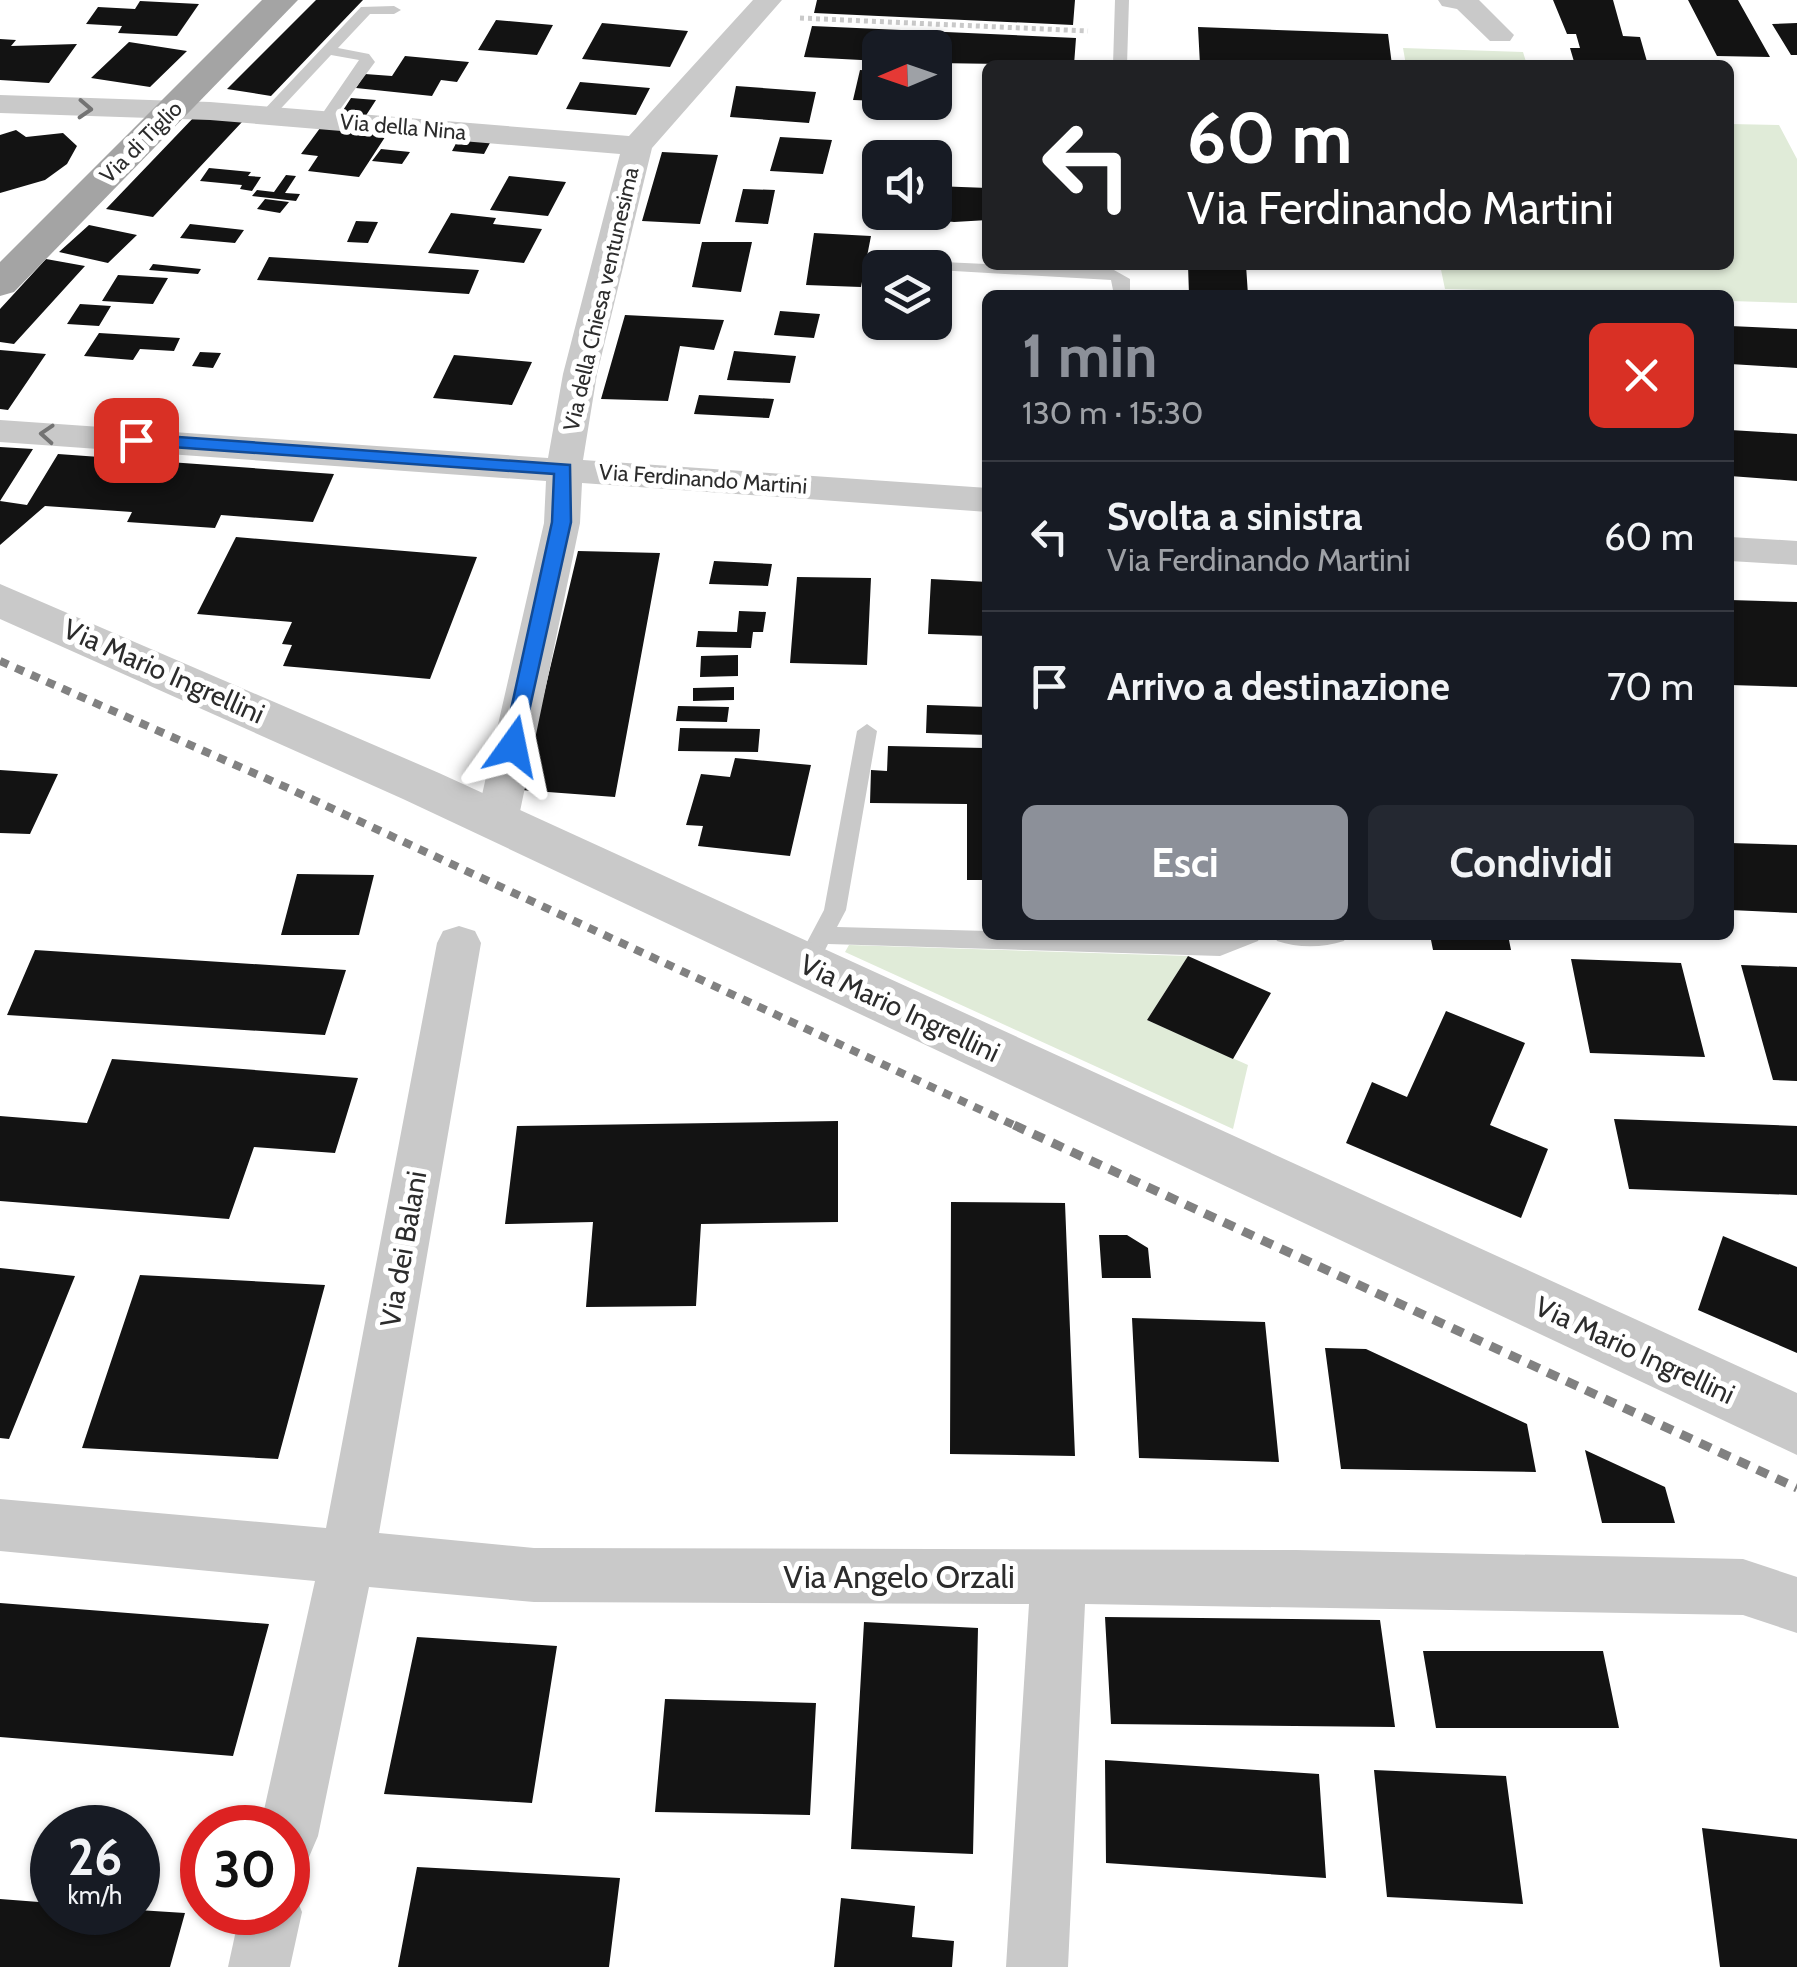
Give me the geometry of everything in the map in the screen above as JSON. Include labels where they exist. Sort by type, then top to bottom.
[{"type":"main road","name":"Via di Tiglio","points":[[0,284],[281,0]]},
{"type":"street","points":[[1452,0],[1466,3],[1500,36]]},
{"type":"street","name":"Via della Chiesa ventunesima","points":[[497,821],[562,522],[564,469],[580,374],[636,146],[761,8]]},
{"type":"street","name":"Via della Nina","points":[[0,104],[266,116],[636,146]]},
{"type":"street","name":"Via Ferdinando Martini","points":[[0,431],[982,500]]},
{"type":"street","points":[[1734,549],[1797,553]]},
{"type":"street","name":"Via Mario Ingrellini","points":[[0,600],[497,821],[814,949],[1797,1425]]},
{"type":"street","name":"Via dei Balani","points":[[295,1805],[348,1556],[459,943]]},
{"type":"street","name":"Via Angelo Orzali","points":[[0,1526],[534,1575],[1059,1576],[1743,1587],[1797,1605]]},
{"type":"street","points":[[1037,1967],[1059,1576]]},
{"type":"street","points":[[259,1967],[266,1935]]},
{"type":"lane","points":[[1120,60],[1122,0]]},
{"type":"lane","points":[[266,116],[366,10],[394,10]]},
{"type":"lane","points":[[325,120],[368,62],[364,57],[328,50]]},
{"type":"lane","points":[[952,267],[982,269]]},
{"type":"lane","points":[[1007,270],[1114,275],[1122,279],[1122,290]]},
{"type":"lane","points":[[867,730],[835,910],[814,949],[1220,948],[1238,940]]},
{"type":"path","points":[[761,8],[1121,32]]},
{"type":"green space","points":[[1403,48],[1523,52],[1525,60],[1405,60]]},
{"type":"green space","points":[[1734,124],[1779,125],[1797,159],[1797,303],[1734,301],[1734,290],[1445,289],[1441,270],[1734,270]]},
{"type":"green space","points":[[849,945],[1188,956],[1147,1020],[1248,1065],[1233,1129],[845,952]]},
{"type":"building","points":[[316,0],[363,0],[271,96],[227,89]]},
{"type":"building","points":[[817,0],[1075,0],[1073,25],[814,13]]},
{"type":"building","points":[[1553,0],[1613,0],[1623,36],[1640,37],[1647,60],[1574,60],[1570,48],[1580,48],[1576,34],[1567,34]]},
{"type":"building","points":[[1688,0],[1738,0],[1770,57],[1717,56]]},
{"type":"building","points":[[140,1],[199,4],[177,36],[118,33],[122,26],[86,24],[98,7],[135,9]]},
{"type":"building","points":[[496,20],[553,25],[537,55],[478,50]]},
{"type":"building","points":[[602,23],[688,31],[670,67],[582,59]]},
{"type":"building","points":[[1797,23],[1797,55],[1791,55],[1772,24]]},
{"type":"building","points":[[812,26],[900,30],[862,30],[862,60],[804,57]]},
{"type":"building","points":[[1198,27],[1388,34],[1391,60],[1200,60]]},
{"type":"building","points":[[952,32],[1076,38],[1074,60],[982,60],[982,64],[952,63]]},
{"type":"building","points":[[0,39],[16,40],[11,46],[77,44],[49,83],[0,80]]},
{"type":"building","points":[[129,42],[187,51],[150,87],[91,78]]},
{"type":"building","points":[[405,56],[469,62],[457,82],[441,80],[432,96],[356,88],[365,74],[392,76]]},
{"type":"building","points":[[860,70],[862,70],[862,100],[853,100]]},
{"type":"building","points":[[580,82],[650,88],[636,115],[566,109]]},
{"type":"building","points":[[736,86],[816,92],[809,123],[730,117]]},
{"type":"building","points":[[351,98],[376,100],[365,117],[340,115]]},
{"type":"building","points":[[196,115],[242,122],[153,217],[106,209]]},
{"type":"building","points":[[323,124],[389,131],[359,177],[308,171],[318,156],[301,154]]},
{"type":"building","points":[[16,130],[26,137],[63,133],[77,146],[67,164],[45,180],[0,193],[0,135]]},
{"type":"building","points":[[460,136],[492,139],[484,154],[452,151]]},
{"type":"building","points":[[780,137],[832,140],[823,174],[770,171]]},
{"type":"building","points":[[381,149],[410,152],[402,164],[372,161]]},
{"type":"building","points":[[662,152],[718,155],[700,224],[642,221]]},
{"type":"building","points":[[209,168],[251,172],[248,176],[261,177],[252,191],[240,189],[242,185],[200,181]]},
{"type":"building","points":[[286,175],[296,176],[285,193],[300,194],[296,201],[252,196],[257,190],[274,192]]},
{"type":"building","points":[[509,176],[566,182],[548,216],[490,210]]},
{"type":"building","points":[[952,187],[982,188],[982,220],[954,222]]},
{"type":"building","points":[[743,189],[775,190],[768,224],[735,222]]},
{"type":"building","points":[[265,199],[289,202],[280,213],[257,209]]},
{"type":"building","points":[[451,213],[496,218],[493,224],[542,229],[524,263],[428,253]]},
{"type":"building","points":[[356,221],[378,222],[368,243],[347,242]]},
{"type":"building","points":[[190,224],[244,230],[235,243],[180,238]]},
{"type":"building","points":[[89,225],[137,235],[108,263],[59,252]]},
{"type":"building","points":[[814,233],[871,236],[868,250],[862,250],[861,287],[806,285]]},
{"type":"building","points":[[702,242],[752,242],[741,292],[692,287]]},
{"type":"building","points":[[269,257],[479,270],[469,294],[257,280]]},
{"type":"building","points":[[46,259],[85,266],[14,344],[0,342],[0,309]]},
{"type":"building","points":[[153,264],[201,269],[198,274],[149,270]]},
{"type":"building","points":[[1188,270],[1246,270],[1248,290],[1189,290]]},
{"type":"building","points":[[118,275],[168,278],[153,304],[102,301]]},
{"type":"building","points":[[80,304],[111,306],[99,326],[67,324]]},
{"type":"building","points":[[780,311],[820,314],[814,338],[774,335]]},
{"type":"building","points":[[625,315],[724,320],[714,350],[680,346],[668,401],[601,399]]},
{"type":"building","points":[[1734,326],[1797,329],[1797,368],[1734,364]]},
{"type":"building","points":[[99,333],[180,338],[174,351],[140,349],[133,360],[84,356]]},
{"type":"building","points":[[0,350],[46,354],[8,410],[0,409]]},
{"type":"building","points":[[734,351],[796,356],[790,383],[727,380]]},
{"type":"building","points":[[200,352],[221,353],[213,368],[192,366]]},
{"type":"building","points":[[454,355],[532,362],[512,405],[433,398]]},
{"type":"building","points":[[699,395],[774,399],[769,418],[694,414]]},
{"type":"building","points":[[1734,430],[1797,434],[1797,481],[1734,476]]},
{"type":"building","points":[[0,447],[33,449],[0,501]]},
{"type":"building","points":[[58,454],[334,474],[313,522],[221,515],[215,528],[127,522],[132,512],[45,506],[0,545],[0,501],[27,505]]},
{"type":"building","points":[[236,537],[477,557],[430,679],[283,666],[292,645],[282,644],[292,622],[197,614]]},
{"type":"building","points":[[578,551],[660,553],[615,797],[521,790]]},
{"type":"building","points":[[714,561],[772,564],[768,586],[709,584]]},
{"type":"building","points":[[797,577],[871,578],[867,665],[790,663]]},
{"type":"building","points":[[931,579],[982,582],[982,636],[928,634]]},
{"type":"building","points":[[1734,600],[1797,602],[1797,687],[1734,685]]},
{"type":"building","points":[[739,611],[766,612],[763,632],[753,632],[751,648],[696,647],[698,631],[737,632]]},
{"type":"building","points":[[738,655],[738,676],[700,677],[701,656]]},
{"type":"building","points":[[734,687],[734,700],[693,701],[693,688]]},
{"type":"building","points":[[927,705],[982,707],[982,735],[926,733]]},
{"type":"building","points":[[678,706],[729,707],[727,722],[676,721]]},
{"type":"building","points":[[680,728],[760,729],[758,752],[678,751]]},
{"type":"building","points":[[888,746],[982,748],[982,880],[967,880],[967,804],[870,803],[871,770],[887,771]]},
{"type":"building","points":[[735,758],[811,765],[790,856],[698,846],[703,826],[686,825],[701,774],[730,777]]},
{"type":"building","points":[[0,770],[58,774],[30,834],[0,833]]},
{"type":"building","points":[[1734,843],[1797,845],[1797,913],[1734,910]]},
{"type":"building","points":[[297,874],[374,875],[359,935],[281,935]]},
{"type":"building","points":[[1431,940],[1509,940],[1511,950],[1433,950]]},
{"type":"building","points":[[35,950],[346,970],[325,1035],[7,1015]]},
{"type":"building","points":[[1188,956],[1271,993],[1233,1059],[1147,1020]]},
{"type":"building","points":[[1571,959],[1681,963],[1705,1057],[1590,1053]]},
{"type":"building","points":[[1741,965],[1797,967],[1797,1081],[1773,1080]]},
{"type":"building","points":[[1446,1011],[1525,1043],[1490,1125],[1548,1149],[1521,1218],[1346,1143],[1372,1082],[1407,1097]]},
{"type":"building","points":[[112,1059],[358,1078],[335,1153],[254,1147],[229,1219],[0,1201],[0,1116],[87,1123]]},
{"type":"building","points":[[1614,1119],[1797,1126],[1797,1195],[1629,1189]]},
{"type":"building","points":[[838,1121],[838,1222],[701,1224],[696,1306],[586,1307],[593,1222],[505,1224],[517,1126]]},
{"type":"building","points":[[951,1202],[1065,1203],[1075,1456],[950,1454]]},
{"type":"building","points":[[1099,1235],[1127,1235],[1148,1248],[1151,1278],[1102,1278]]},
{"type":"building","points":[[1723,1236],[1797,1267],[1797,1353],[1698,1310]]},
{"type":"building","points":[[0,1268],[75,1276],[9,1439],[0,1438]]},
{"type":"building","points":[[140,1275],[325,1285],[278,1459],[82,1448]]},
{"type":"building","points":[[1132,1318],[1265,1322],[1279,1462],[1139,1458]]},
{"type":"building","points":[[1325,1348],[1366,1349],[1527,1424],[1536,1472],[1341,1469]]},
{"type":"building","points":[[1585,1450],[1665,1487],[1675,1523],[1602,1523]]},
{"type":"building","points":[[0,1603],[269,1624],[233,1756],[0,1737]]},
{"type":"building","points":[[1105,1617],[1380,1620],[1395,1727],[1111,1724]]},
{"type":"building","points":[[864,1622],[978,1628],[973,1854],[851,1849]]},
{"type":"building","points":[[417,1637],[557,1646],[532,1803],[384,1794]]},
{"type":"building","points":[[1423,1651],[1603,1651],[1619,1728],[1436,1728]]},
{"type":"building","points":[[665,1699],[816,1703],[810,1815],[655,1812]]},
{"type":"building","points":[[1105,1760],[1319,1774],[1326,1878],[1106,1863]]},
{"type":"building","points":[[1374,1770],[1506,1776],[1523,1904],[1387,1897]]},
{"type":"building","points":[[1702,1828],[1797,1839],[1797,1967],[1720,1967]]},
{"type":"building","points":[[417,1867],[620,1878],[609,1967],[398,1967]]},
{"type":"building","points":[[841,1898],[915,1906],[912,1937],[954,1941],[952,1967],[834,1967]]},
{"type":"building","points":[[0,1899],[30,1901],[30,1935],[160,1935],[160,1911],[180,1913],[180,1931],[170,1967],[0,1967]]},
{"type":"railway","points":[[0,661],[290,789],[1020,1128]]},
{"type":"railway","points":[[1014,1125],[1797,1488]]},
{"type":"route","points":[[136,440],[564,469],[562,522],[513,746]]}]
